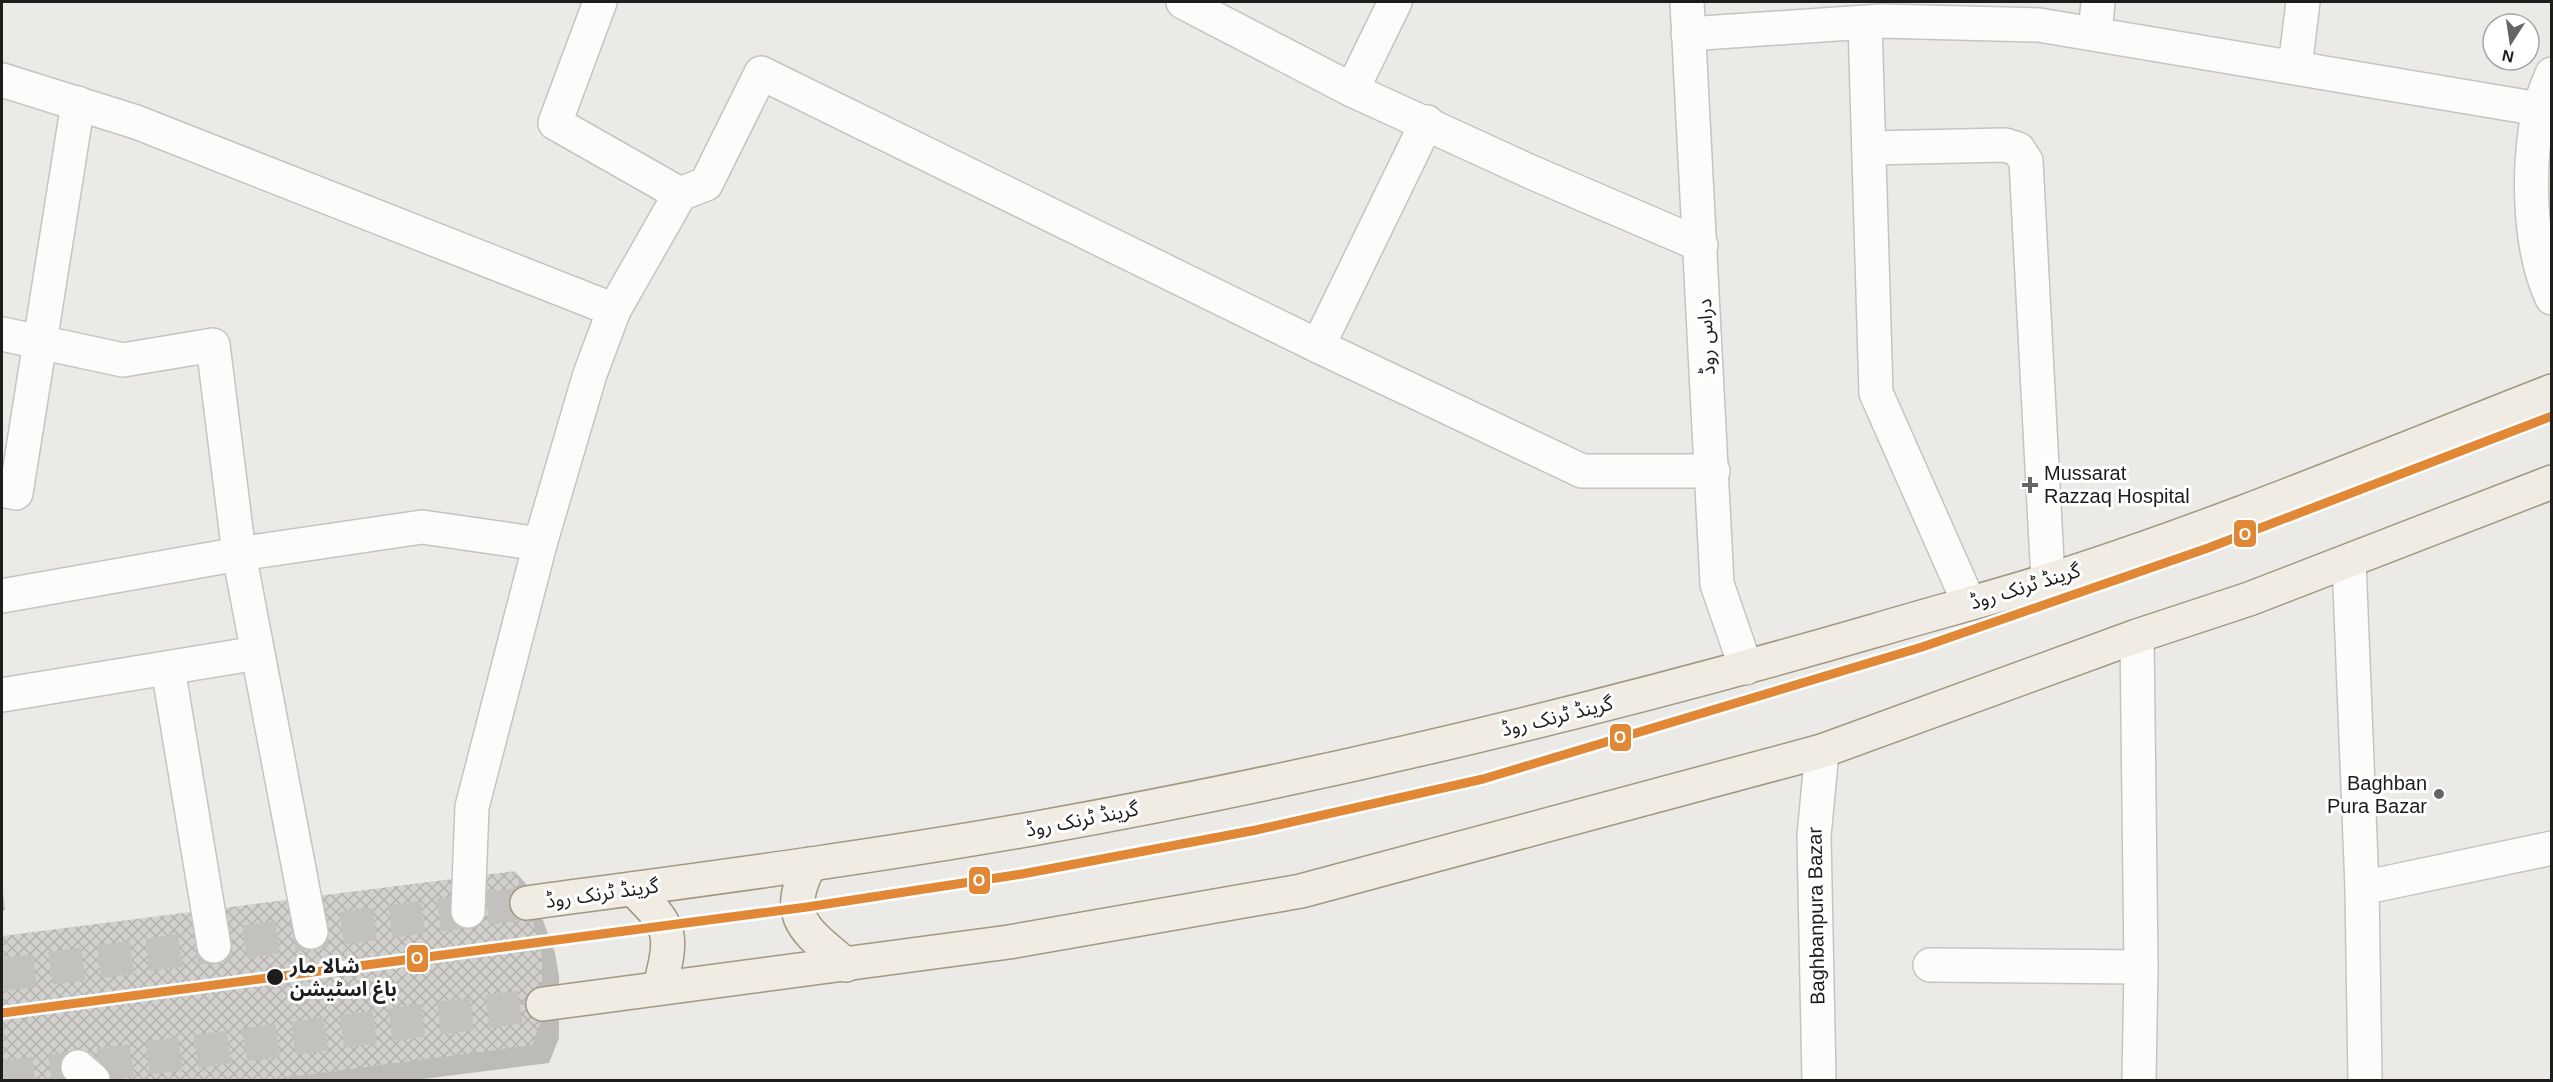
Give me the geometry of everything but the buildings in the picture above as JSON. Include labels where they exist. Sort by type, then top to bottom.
[{"type":"main road","name":"گرینڈ ٹرنک روڈ","points":[[527,903],[810,864],[1035,828],[1268,784],[1582,711],[1746,668],[2048,581],[2209,525],[2552,391]]},
{"type":"main road","points":[[543,1004],[1010,942],[1301,891],[1822,751],[2349,561],[2552,482]]},
{"type":"main road","points":[[810,864],[800,884],[797,907],[805,930],[846,965]]},
{"type":"main road","points":[[633,889],[652,907],[667,927],[668,953],[660,987]]},
{"type":"street","points":[[600,2],[555,123],[680,194]]},
{"type":"street","points":[[1184,2],[1352,90],[1427,122],[1531,172],[1701,245]]},
{"type":"street","points":[[1352,90],[1395,2]]},
{"type":"street","name":"دراس روڈ","points":[[1687,2],[1713,471],[1717,584],[1746,668]]},
{"type":"street","points":[[2095,34],[2098,2]]},
{"type":"street","points":[[2295,67],[2303,2]]},
{"type":"street","points":[[1865,23],[1876,393],[1969,603]]},
{"type":"street","points":[[1688,34],[1865,23],[2039,25],[2539,110]]},
{"type":"street","points":[[468,911],[472,807],[540,544],[590,374],[614,310],[680,194],[706,184],[761,74],[1318,346],[1582,471],[1713,471]]},
{"type":"street","points":[[2552,75],[2539,110],[2531,185],[2541,276],[2552,298]]},
{"type":"street","points":[[2,80],[135,122],[614,310]]},
{"type":"street","points":[[2,490],[16,493],[78,104]]},
{"type":"street","points":[[1318,346],[1427,122]]},
{"type":"street","points":[[1869,148],[2005,145],[2018,149],[2026,161],[2048,581]]},
{"type":"street","points":[[2,334],[123,360],[213,345],[238,554],[311,932]]},
{"type":"street","points":[[2,596],[238,554],[422,526],[540,544]]},
{"type":"street","points":[[2349,561],[2362,888],[2365,1080]]},
{"type":"street","points":[[2137,636],[2141,968],[2139,1080]]},
{"type":"street","points":[[2,694],[256,653]]},
{"type":"street","points":[[168,668],[214,946]]},
{"type":"street","name":"Baghbanpura Bazar","points":[[1819,1080],[1814,836],[1822,751]]},
{"type":"street","points":[[2362,888],[2552,848]]},
{"type":"street","points":[[1930,965],[2141,968]]},
{"type":"tunnel","points":[[2,975],[527,903]]},
{"type":"tunnel","points":[[2,1078],[543,1004]]},
{"type":"transit line","name":"O","points":[[2,1013],[807,907],[1022,874],[1256,830],[1483,779],[1922,647],[2208,548],[2552,416]]},
{"type":"place","name":"Mussarat Razzaq Hospital","points":[[2030,485]]},
{"type":"place","name":"Baghban Pura Bazar","points":[[2439,794]]},
{"type":"place","name":"شالا مار باغ اسٹیشن","points":[[275,977]]}]
